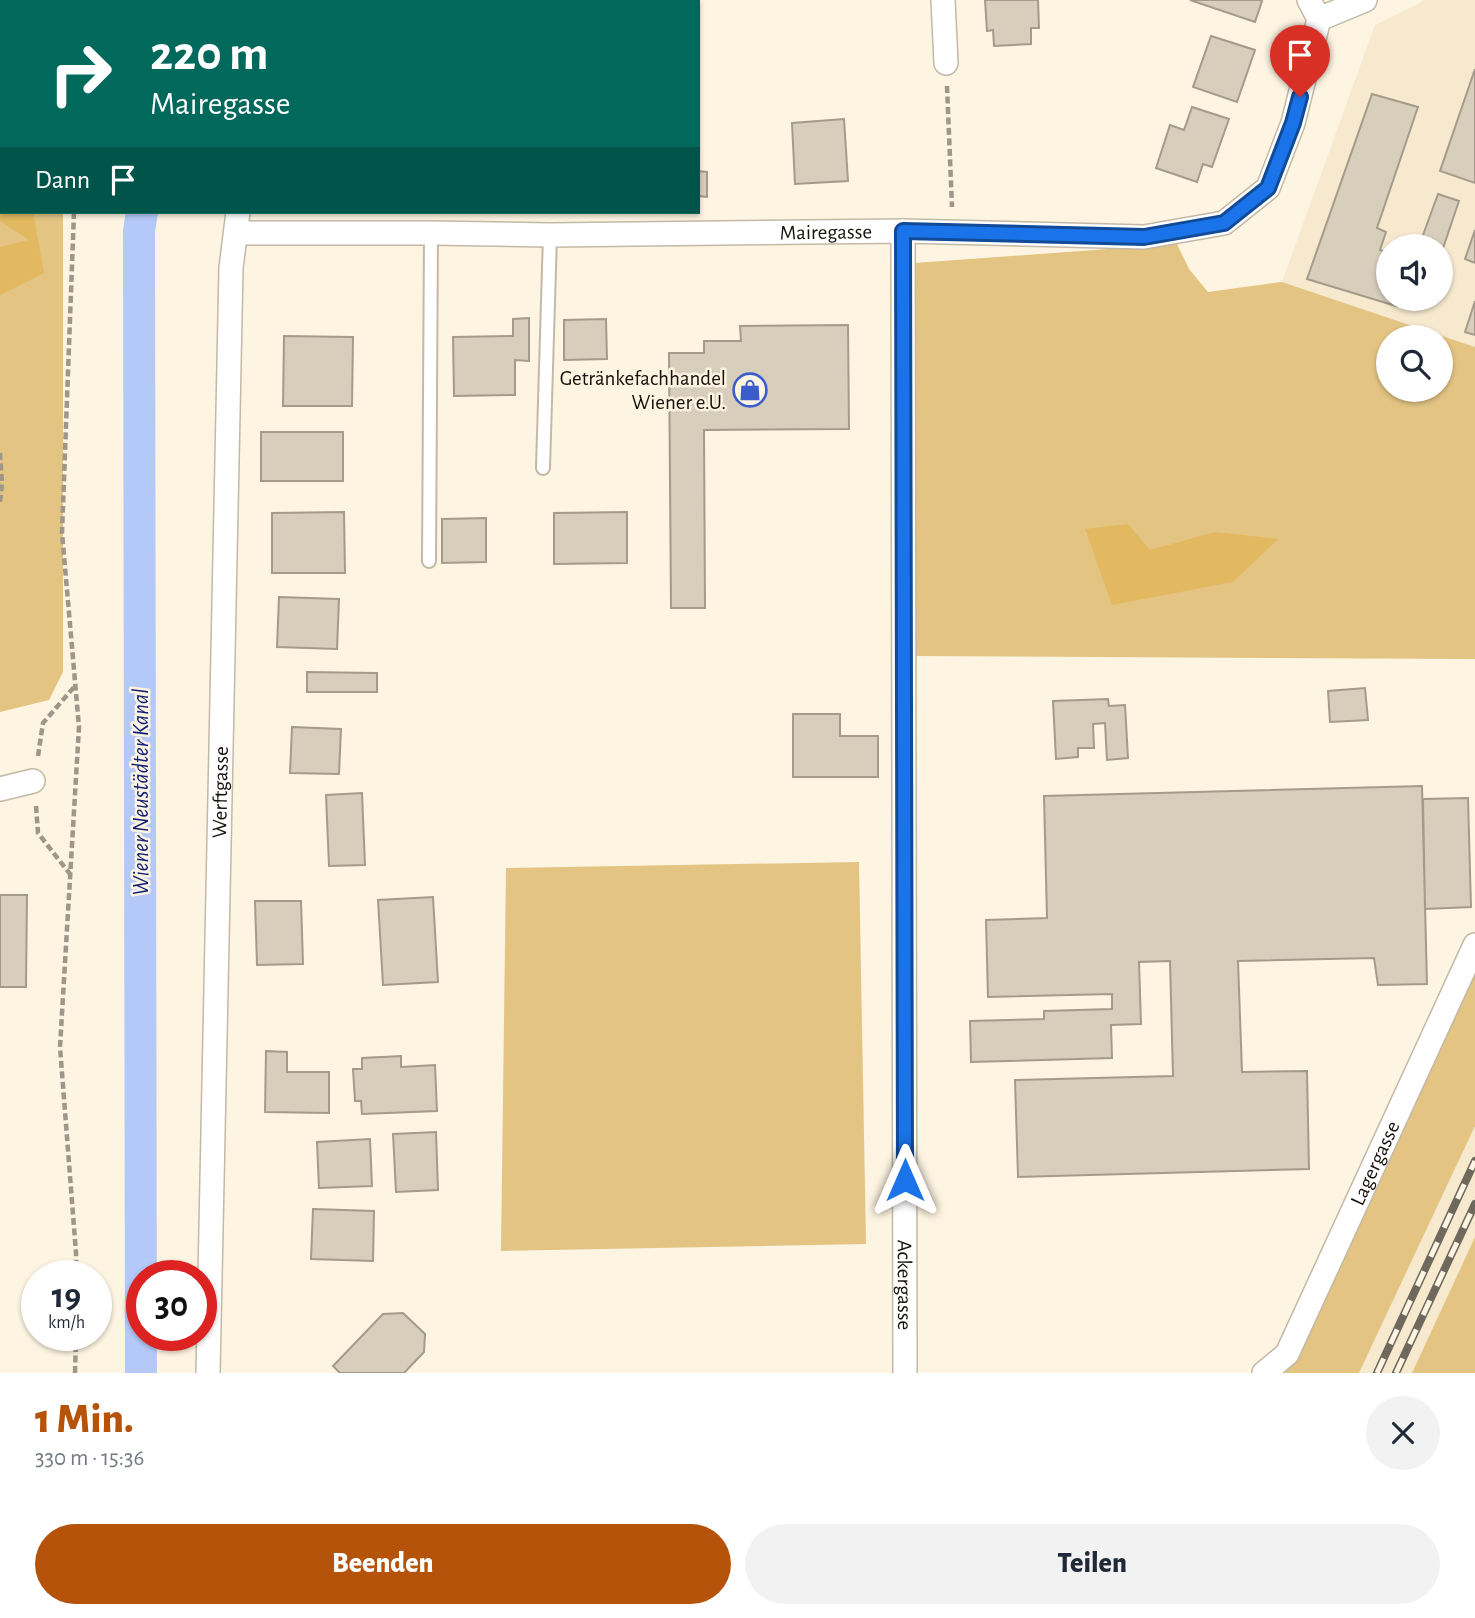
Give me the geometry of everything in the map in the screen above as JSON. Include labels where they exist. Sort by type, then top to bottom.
[{"type":"street","points":[[943,0],[946,63]]},
{"type":"street","points":[[1314,10],[1365,0]]},
{"type":"street","name":"Mairegasse","points":[[237,222],[431,233],[550,235],[903,231],[1144,237],[1224,223],[1268,188],[1293,123],[1314,10]]},
{"type":"street","name":"Werftgasse","points":[[208,1373],[230,282],[237,222]]},
{"type":"street","name":"Ackergasse","points":[[903,231],[905,1373]]},
{"type":"street","points":[[0,789],[33,781]]},
{"type":"street","name":"Lagergasse","points":[[1264,1373],[1287,1354],[1475,945]]},
{"type":"lane","points":[[429,561],[431,233]]},
{"type":"lane","points":[[543,468],[550,235]]},
{"type":"path","points":[[946,63],[953,232]]},
{"type":"path","points":[[74,214],[62,533],[79,727],[60,1047],[76,1260]]},
{"type":"path","points":[[0,453],[0,502]]},
{"type":"path","points":[[75,1373],[76,1351]]},
{"type":"shaded area","points":[[1423,0],[1475,0],[1475,347],[1453,340],[1453,325],[1410,325],[1282,282],[1375,25]]},
{"type":"shaded area","points":[[0,214],[63,214],[63,672],[49,700],[0,712]]},
{"type":"shaded area","points":[[0,214],[33,214],[44,273],[0,295],[0,247],[29,240],[0,221]]},
{"type":"shaded area","points":[[1177,244],[1189,269],[1208,292],[1282,282],[1410,325],[1376,325],[1376,402],[1453,402],[1453,340],[1475,347],[1475,659],[911,656],[901,264]]},
{"type":"shaded area","points":[[1128,524],[1150,550],[1215,532],[1278,539],[1233,582],[1112,605],[1085,529]]},
{"type":"shaded area","points":[[859,862],[866,1244],[501,1251],[506,868]]},
{"type":"shaded area","points":[[1475,940],[1475,1126],[1359,1373],[1275,1373]]},
{"type":"shaded area","points":[[1475,1126],[1475,1237],[1412,1373],[1359,1373]]},
{"type":"shaded area","points":[[1475,1237],[1475,1373],[1412,1373]]},
{"type":"building","points":[[985,0],[1038,0],[1039,28],[1031,28],[1031,44],[994,46],[993,30],[987,31]]},
{"type":"building","points":[[1190,0],[1260,0],[1262,1],[1255,22]]},
{"type":"building","points":[[1211,36],[1255,50],[1237,102],[1193,87]]},
{"type":"building","points":[[1475,69],[1475,183],[1440,171]]},
{"type":"building","points":[[1372,94],[1418,107],[1377,228],[1386,232],[1376,234],[1376,300],[1307,279]]},
{"type":"building","points":[[1192,107],[1229,119],[1212,167],[1203,164],[1197,182],[1156,168],[1170,125],[1184,130]]},
{"type":"building","points":[[844,119],[848,181],[795,184],[792,123]]},
{"type":"building","points":[[700,171],[707,172],[707,197],[700,196]]},
{"type":"building","points":[[1438,194],[1459,201],[1448,234],[1423,234]]},
{"type":"building","points":[[1475,230],[1475,263],[1465,259]]},
{"type":"building","points":[[1475,301],[1475,335],[1465,332]]},
{"type":"building","points":[[529,318],[529,361],[515,360],[515,395],[454,396],[453,337],[513,336],[513,319]]},
{"type":"building","points":[[606,319],[607,359],[564,360],[564,320]]},
{"type":"building","points":[[848,325],[849,429],[704,430],[705,608],[671,608],[669,353],[704,353],[704,341],[741,341],[740,326]]},
{"type":"building","points":[[284,336],[353,337],[352,406],[283,406]]},
{"type":"building","points":[[261,432],[343,432],[343,481],[261,481]]},
{"type":"building","points":[[344,512],[345,573],[272,573],[272,513]]},
{"type":"building","points":[[627,512],[627,563],[554,564],[554,513]]},
{"type":"building","points":[[486,518],[486,562],[442,563],[442,519]]},
{"type":"building","points":[[279,597],[339,599],[337,649],[277,647]]},
{"type":"building","points":[[307,672],[377,673],[377,692],[307,692]]},
{"type":"building","points":[[1365,688],[1368,720],[1330,722],[1328,691]]},
{"type":"building","points":[[1108,699],[1109,706],[1125,705],[1128,758],[1107,760],[1105,723],[1093,724],[1094,748],[1078,748],[1078,757],[1056,759],[1053,701]]},
{"type":"building","points":[[793,714],[840,714],[840,736],[878,736],[878,777],[793,777]]},
{"type":"building","points":[[292,727],[341,729],[339,774],[290,773]]},
{"type":"building","points":[[1422,786],[1427,984],[1378,985],[1374,958],[1238,961],[1242,1072],[1307,1071],[1309,1169],[1018,1177],[1015,1080],[1173,1076],[1170,961],[1139,962],[1141,1024],[1111,1025],[1112,1058],[971,1062],[970,1021],[1044,1019],[1044,1011],[1112,1009],[1112,994],[988,997],[986,920],[1047,918],[1044,796]]},
{"type":"building","points":[[362,793],[365,865],[329,866],[326,795]]},
{"type":"building","points":[[1468,798],[1471,907],[1425,909],[1423,799]]},
{"type":"building","points":[[0,895],[27,895],[26,987],[0,987]]},
{"type":"building","points":[[433,897],[438,982],[383,985],[378,900]]},
{"type":"building","points":[[255,901],[301,901],[303,964],[257,965]]},
{"type":"building","points":[[266,1051],[287,1052],[287,1072],[329,1072],[329,1113],[265,1112]]},
{"type":"building","points":[[401,1056],[401,1067],[435,1065],[437,1111],[362,1114],[361,1101],[355,1101],[353,1069],[362,1069],[362,1058]]},
{"type":"building","points":[[436,1132],[438,1190],[396,1192],[393,1134]]},
{"type":"building","points":[[370,1139],[372,1186],[319,1188],[317,1142]]},
{"type":"building","points":[[313,1209],[374,1211],[373,1261],[311,1259]]},
{"type":"building","points":[[403,1313],[425,1334],[424,1352],[404,1373],[340,1373],[333,1366],[383,1314]]},
{"type":"waterway","name":"Wiener Neustädter Kanal","points":[[141,1373],[139,231],[142,214]]},
{"type":"railway","points":[[1377,1373],[1475,1161]]},
{"type":"railway","points":[[1396,1373],[1475,1204]]},
{"type":"place","name":"Getränkefachhandel Wiener e.U.","points":[[750,390]]},
{"type":"route","points":[[905,1180],[903,231],[1144,237],[1224,223],[1268,188],[1300,97]]}]
